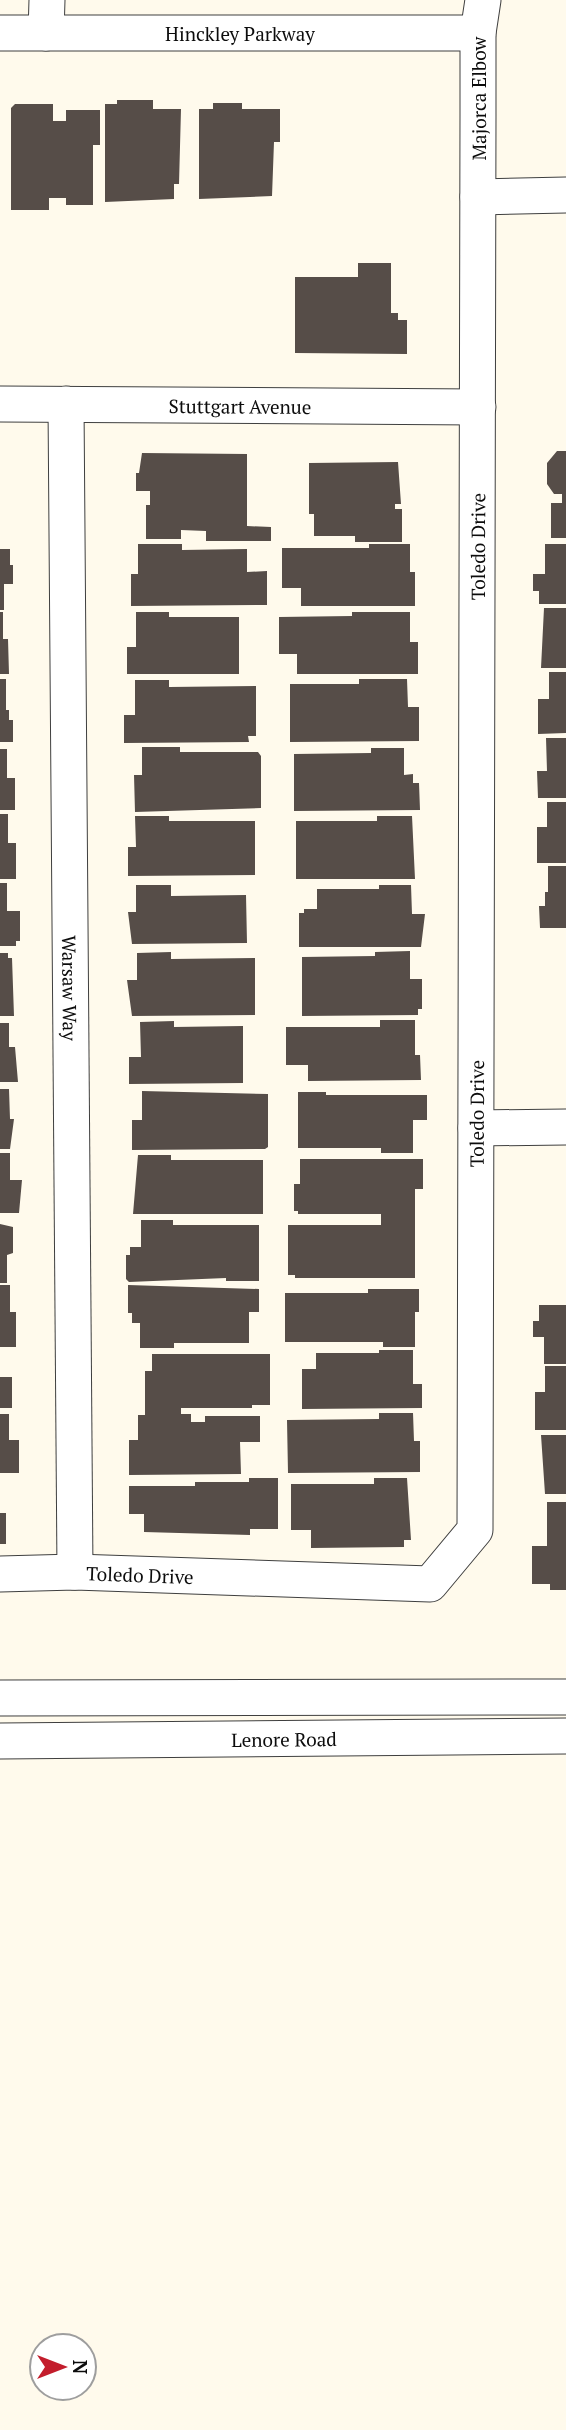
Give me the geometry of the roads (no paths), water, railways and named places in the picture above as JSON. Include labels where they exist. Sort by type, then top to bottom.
[{"type":"street","name":"Hinckley Parkway","points":[[0,33],[47,16],[480,17]]},
{"type":"street","name":"Majorca Elbow","points":[[478,197],[480,17]]},
{"type":"street","points":[[478,197],[566,195]]},
{"type":"street","name":"Toledo Drive","points":[[0,1574],[75,1572],[430,1584],[475,1530],[478,197]]},
{"type":"street","name":"Stuttgart Avenue","points":[[0,404],[478,407]]},
{"type":"street","name":"Warsaw Way","points":[[66,404],[75,1572]]},
{"type":"street","points":[[476,1128],[566,1127]]},
{"type":"street","points":[[0,1698],[566,1697]]},
{"type":"street","name":"Lenore Road","points":[[0,1741],[566,1736]]}]
